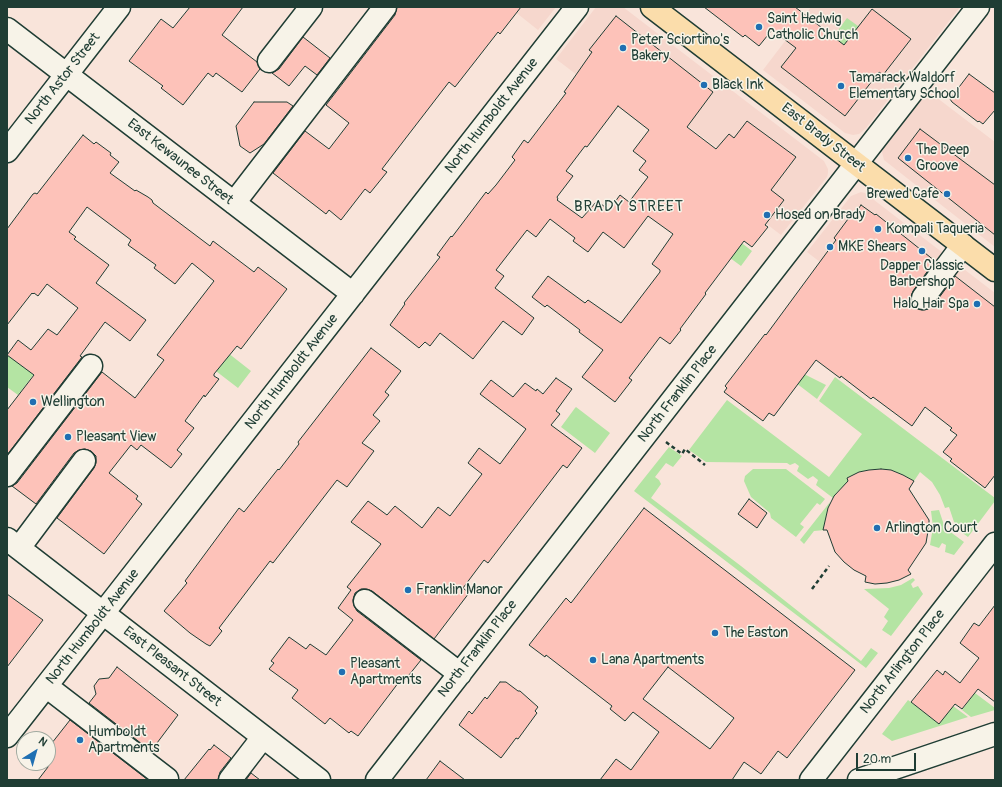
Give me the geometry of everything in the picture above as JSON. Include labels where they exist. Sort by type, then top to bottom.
[{"type":"main road","name":"East Brady Street","points":[[652,7],[995,270]]},
{"type":"street","name":"North Astor Street","points":[[7,151],[119,7]]},
{"type":"street","points":[[269,61],[311,7]]},
{"type":"street","points":[[234,203],[385,7]]},
{"type":"street","name":"North Humboldt Avenue","points":[[7,736],[577,7]]},
{"type":"street","name":"North Franklin Place","points":[[377,780],[978,7]]},
{"type":"street","name":"East Kewaunee Street","points":[[7,29],[352,294]]},
{"type":"street","points":[[923,298],[963,245]]},
{"type":"street","points":[[7,475],[91,366]]},
{"type":"street","points":[[13,543],[84,461]]},
{"type":"street","name":"East Pleasant Street","points":[[13,543],[319,780]]},
{"type":"street","name":"North Arlington Place","points":[[811,780],[995,544]]},
{"type":"street","points":[[365,601],[460,674]]},
{"type":"street","points":[[46,686],[167,779]]},
{"type":"street","points":[[859,780],[995,734]]},
{"type":"street","points":[[230,780],[263,737]]},
{"type":"path","points":[[682,454],[685,450],[705,465]]},
{"type":"path","points":[[812,589],[829,566]]},
{"type":"shaded area","points":[[509,7],[556,7],[538,30]]},
{"type":"shaded area","points":[[596,7],[623,7],[824,161],[828,169],[827,177],[781,235],[718,187],[736,162],[685,124],[669,145],[556,59]]},
{"type":"shaded area","name":"Tamarack Waldorf Elementary School","points":[[811,7],[960,7],[866,128],[859,134],[853,135],[845,133],[763,70]]},
{"type":"shaded area","points":[[928,91],[995,142],[995,247],[884,160],[882,152],[884,147]]},
{"type":"shaded area","points":[[861,192],[865,193],[995,293],[995,397],[807,252],[851,196]]},
{"type":"green space","points":[[847,18],[858,26],[851,51],[833,37]]},
{"type":"green space","points":[[726,231],[752,251],[741,266],[711,244]]},
{"type":"green space","points":[[182,345],[223,349],[251,371],[238,388]]},
{"type":"green space","points":[[7,355],[34,374],[18,395],[7,387]]},
{"type":"green space","points":[[802,373],[826,385],[817,399],[796,383]]},
{"type":"green space","points":[[835,377],[995,498],[995,501],[968,537],[960,531],[962,528],[954,522],[949,507],[945,508],[940,495],[932,482],[920,472],[914,481],[891,470],[881,469],[859,472],[847,478],[849,482],[837,492],[833,498],[816,485],[818,480],[813,476],[808,479],[797,471],[799,466],[795,463],[790,465],[787,463],[706,462],[689,450],[727,400],[829,477],[862,434],[819,401]]},
{"type":"green space","points":[[576,407],[610,433],[595,453],[561,427]]},
{"type":"green space","points":[[669,447],[682,456],[673,467],[666,463],[655,477],[661,484],[651,498],[741,566],[861,661],[871,648],[878,653],[866,668],[634,491]]},
{"type":"green space","points":[[753,469],[786,469],[825,499],[820,505],[817,503],[800,524],[804,527],[796,537],[771,518],[770,513],[751,497],[744,481],[745,476]]},
{"type":"green space","points":[[830,502],[826,516],[825,530],[814,531],[804,544],[800,540]]},
{"type":"green space","points":[[939,510],[945,528],[964,542],[954,555],[945,552],[946,545],[942,543],[939,548],[930,545],[933,527],[931,511]]},
{"type":"green space","points":[[913,578],[915,580],[911,584],[913,588],[918,586],[923,594],[891,636],[882,630],[888,621],[884,617],[889,609],[864,589],[889,588],[901,585]]},
{"type":"green space","points":[[975,693],[995,708],[995,710],[971,717],[962,710]]},
{"type":"green space","points":[[908,700],[939,724],[953,706],[968,717],[892,741],[882,734]]},
{"type":"building","points":[[190,7],[243,7],[222,35],[257,62],[260,69],[242,92],[216,73],[213,77],[208,73],[183,105],[161,88],[163,86],[129,61],[161,19],[173,28]]},
{"type":"building","points":[[397,7],[521,7],[500,34],[498,32],[455,87],[449,82],[382,169],[387,172],[370,193],[365,189],[341,220],[329,210],[326,214],[273,173],[305,131],[329,149],[349,123],[326,105],[395,15]]},
{"type":"building","points":[[704,7],[795,7],[844,45],[872,9],[911,39],[883,75],[879,72],[845,116],[781,67],[796,48],[772,30],[759,46],[745,35],[743,37]]},
{"type":"building","points":[[616,16],[713,92],[687,127],[716,149],[729,134],[734,138],[747,121],[796,157],[771,190],[784,200],[765,225],[768,227],[752,247],[744,241],[705,293],[706,294],[670,344],[660,337],[629,378],[632,380],[615,402],[582,377],[603,350],[547,305],[545,307],[532,297],[548,276],[585,303],[588,300],[621,323],[660,272],[660,270],[652,264],[673,234],[648,216],[624,248],[603,232],[588,252],[573,241],[575,238],[550,219],[536,237],[527,230],[496,270],[504,276],[495,288],[534,318],[522,335],[503,321],[473,359],[440,333],[430,346],[425,342],[419,348],[390,325],[405,304],[404,303],[440,257],[437,255],[451,236],[452,237],[486,192],[488,194],[496,185],[515,160],[512,157],[524,140],[528,143],[566,93],[564,92],[592,52],[589,50]],"holes":[[[618,106],[649,130],[633,151],[646,161],[639,170],[648,177],[629,202],[620,195],[609,210],[597,201],[582,218],[557,200],[557,197],[573,176],[566,171],[585,146],[587,147]]]},
{"type":"building","points":[[303,37],[330,58],[317,75],[305,66],[289,86],[272,73],[279,69]]},
{"type":"building","points":[[969,74],[995,93],[995,110],[983,124],[979,121],[978,122],[950,99]]},
{"type":"building","points":[[254,102],[287,102],[293,106],[264,144],[250,153],[240,146],[236,126]]},
{"type":"building","points":[[920,129],[995,185],[995,235],[898,158]]},
{"type":"building","points":[[83,135],[94,144],[96,142],[111,153],[110,155],[119,162],[110,173],[135,191],[136,190],[148,197],[153,203],[210,246],[213,241],[254,272],[258,267],[287,289],[241,349],[237,346],[214,374],[214,376],[219,379],[205,397],[204,395],[185,421],[194,428],[177,450],[182,454],[171,468],[141,445],[137,450],[131,445],[109,473],[138,496],[136,499],[142,504],[104,554],[57,518],[94,468],[96,456],[91,451],[85,449],[74,453],[36,504],[12,486],[17,483],[102,372],[135,398],[164,360],[157,355],[214,281],[192,263],[175,284],[154,268],[156,265],[128,245],[131,240],[87,207],[69,232],[76,237],[74,239],[109,265],[96,283],[146,320],[130,341],[105,322],[80,356],[82,357],[7,455],[7,410],[34,375],[7,355],[18,340],[31,350],[48,329],[57,335],[78,308],[47,284],[38,296],[32,293],[7,325],[7,229],[33,194],[37,194]]},
{"type":"building","points":[[861,205],[875,215],[876,214],[935,261],[913,291],[911,297],[915,308],[922,310],[933,306],[955,276],[995,307],[995,475],[985,488],[950,461],[952,459],[943,452],[957,435],[950,430],[952,428],[925,407],[912,426],[873,397],[871,399],[841,376],[840,378],[816,360],[774,416],[769,413],[763,421],[724,392],[727,388],[725,386],[765,334],[766,335],[836,240],[834,238],[851,215],[853,217]]},
{"type":"building","points":[[371,348],[401,371],[385,392],[389,395],[373,415],[380,421],[362,443],[374,451],[347,487],[337,480],[273,563],[270,561],[219,628],[222,631],[210,646],[206,644],[190,633],[164,611],[187,583],[185,581],[239,508],[244,512],[278,469],[279,470],[299,444],[298,442]]},
{"type":"building","points":[[556,378],[572,389],[556,411],[560,414],[551,425],[582,448],[567,468],[563,465],[488,563],[484,560],[463,588],[469,593],[434,639],[372,591],[361,589],[355,593],[353,600],[357,611],[421,660],[405,680],[402,678],[358,736],[351,731],[349,733],[330,718],[325,724],[292,698],[298,690],[269,669],[274,663],[271,661],[289,637],[306,649],[310,644],[326,655],[353,620],[338,608],[351,590],[347,587],[381,544],[351,522],[368,501],[387,515],[395,506],[422,528],[438,507],[450,516],[482,474],[468,463],[479,448],[500,464],[526,429],[480,394],[491,380],[513,397],[525,383],[543,394]]},
{"type":"building","name":"Arlington Court","points":[[881,469],[891,470],[914,481],[909,489],[929,520],[929,525],[926,543],[908,570],[911,574],[899,580],[875,584],[865,582],[866,576],[854,570],[844,562],[835,552],[827,530],[823,530],[828,508],[834,496],[848,481],[847,478],[859,472]]},
{"type":"building","points":[[749,499],[767,513],[757,528],[738,514]]},
{"type":"building","name":"The Easton","points":[[644,508],[855,670],[787,758],[778,751],[761,774],[744,762],[732,780],[600,780],[616,759],[631,770],[659,732],[633,712],[625,721],[610,709],[612,706],[546,655],[545,657],[529,645],[566,598],[571,603]],"holes":[[[668,667],[734,718],[710,749],[643,699]]]},
{"type":"building","points":[[7,594],[43,620],[7,667]]},
{"type":"building","points":[[995,605],[995,702],[978,689],[962,709],[955,704],[939,724],[911,702],[937,670],[943,675],[945,671],[960,683],[979,658],[960,643],[974,623],[979,626]]},
{"type":"building","points":[[117,667],[178,715],[151,751],[89,703],[96,694],[94,686],[99,679],[109,678]]},
{"type":"building","points":[[500,682],[506,682],[520,691],[538,707],[535,711],[537,713],[518,739],[516,738],[501,758],[459,725],[469,711],[472,714],[485,697],[487,699]]},
{"type":"building","name":"Humboldt Apartments","points":[[70,720],[148,780],[38,780],[45,771],[56,771],[56,738]]},
{"type":"building","points":[[214,745],[231,758],[220,772],[218,780],[184,780],[209,749],[210,750]]},
{"type":"building","points":[[440,761],[465,780],[426,780]]},
{"type":"building","points":[[251,773],[260,780],[246,780]]},
{"type":"place","name":"Saint Hedwig Catholic Church","points":[[759,27]]},
{"type":"place","name":"Peter Sciortino's Bakery","points":[[623,48]]},
{"type":"place","name":"Black Ink","points":[[704,85]]},
{"type":"place","name":"Tamarack Waldorf Elementary School","points":[[841,86]]},
{"type":"place","name":"The Deep Groove","points":[[908,158]]},
{"type":"place","name":"Brewed Cafe","points":[[947,194]]},
{"type":"place","name":"Hosed on Brady","points":[[767,215]]},
{"type":"place","name":"Kompali Taqueria","points":[[878,229]]},
{"type":"place","name":"MKE Shears","points":[[830,247]]},
{"type":"place","name":"Dapper Classic Barbershop","points":[[922,251]]},
{"type":"place","name":"Halo Hair Spa","points":[[977,304]]},
{"type":"place","name":"Wellington","points":[[33,402]]},
{"type":"place","name":"Pleasant View","points":[[68,437]]},
{"type":"place","name":"Arlington Court","points":[[877,528]]},
{"type":"place","name":"Franklin Manor","points":[[408,590]]},
{"type":"place","name":"The Easton","points":[[715,633]]},
{"type":"place","name":"Lana Apartments","points":[[593,660]]},
{"type":"place","name":"Pleasant Apartments","points":[[342,672]]},
{"type":"place","name":"Humboldt Apartments","points":[[80,740]]},
{"type":"district","name":"BRADY STREET","points":[[629,207]]}]
